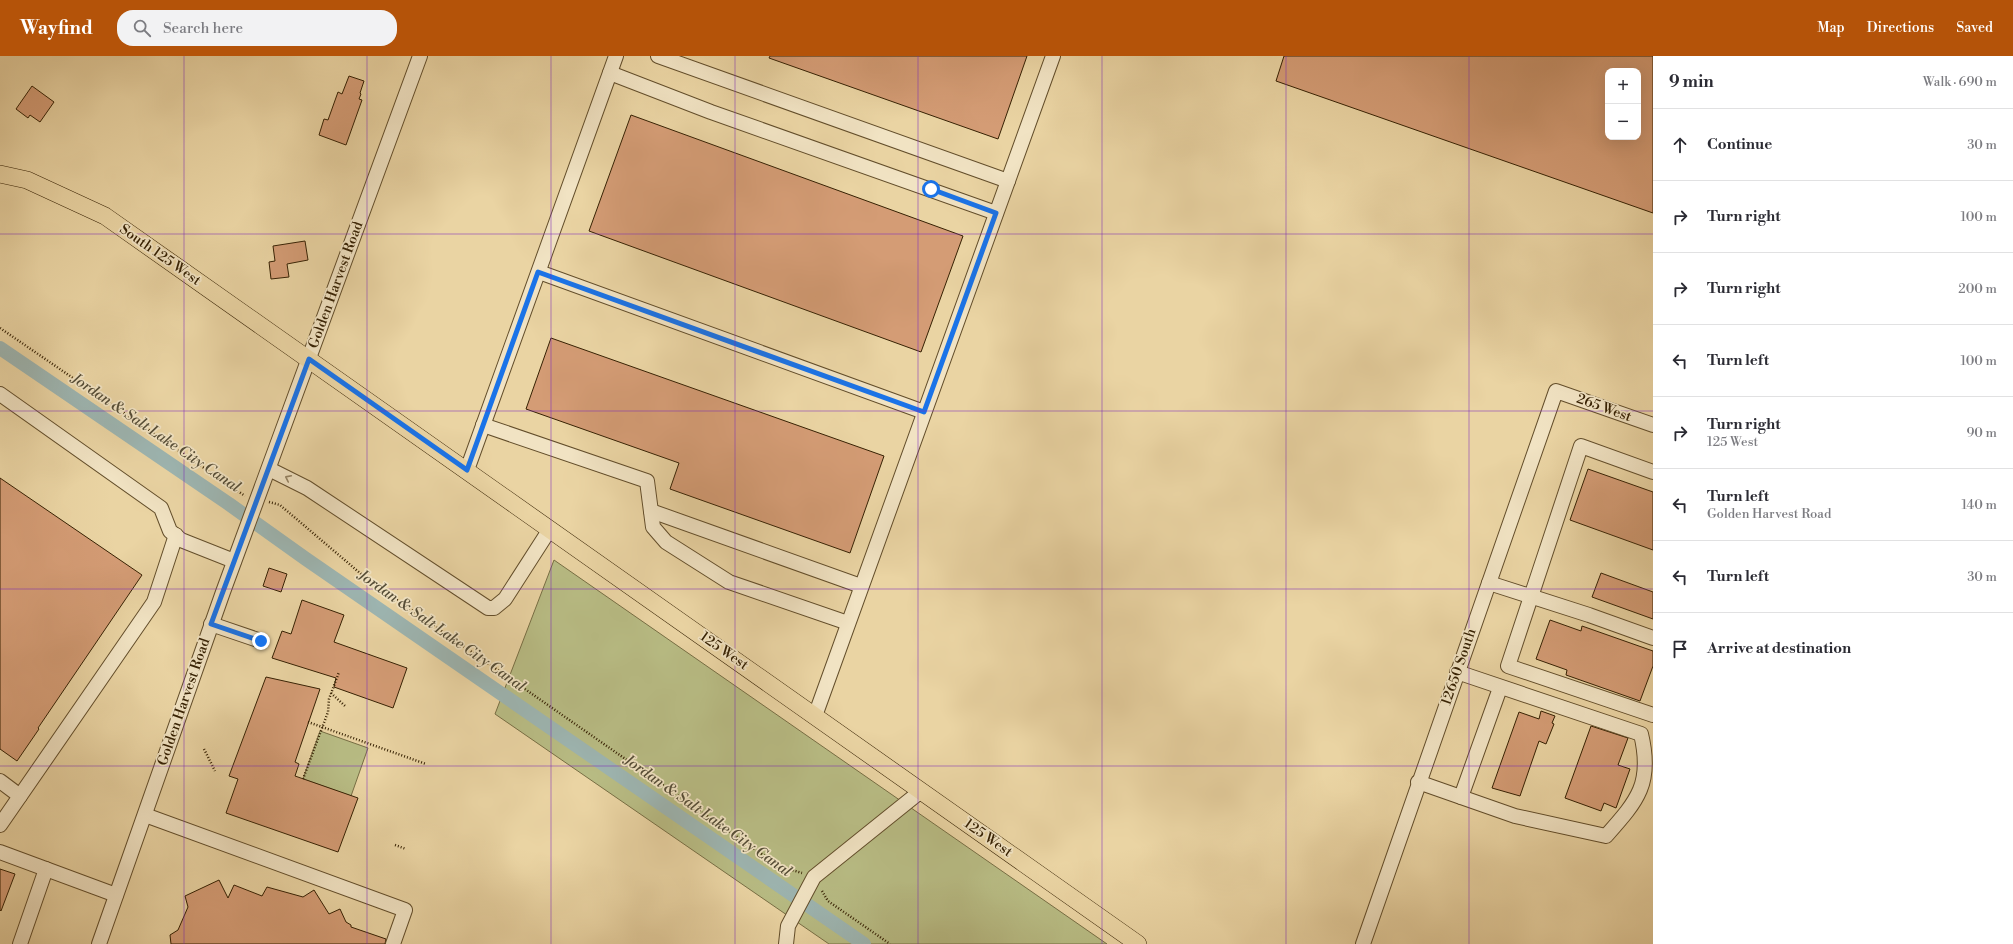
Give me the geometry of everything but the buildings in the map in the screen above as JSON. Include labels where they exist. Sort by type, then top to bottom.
[{"type":"main road","name":"South 125 West","points":[[0,174],[27,180],[105,216],[309,359]]},
{"type":"main road","name":"125 West","points":[[309,359],[1138,944]]},
{"type":"street","name":"Golden Harvest Road","points":[[99,944],[211,624],[420,56]]},
{"type":"street","points":[[467,470],[616,56]]},
{"type":"street","points":[[658,56],[1008,182]]},
{"type":"street","points":[[815,716],[1053,56]]},
{"type":"street","points":[[610,73],[711,112],[996,213]]},
{"type":"street","points":[[538,272],[924,412]]},
{"type":"street","name":"265 West","points":[[1556,391],[1653,425]]},
{"type":"street","name":"12650 South","points":[[1363,944],[1418,782],[1556,391]]},
{"type":"street","points":[[0,394],[161,508],[170,531],[181,540],[234,561]]},
{"type":"street","points":[[483,425],[647,481],[653,527],[666,542],[729,582],[848,623]]},
{"type":"street","points":[[1653,472],[1581,446],[1508,666],[1653,715]]},
{"type":"street","points":[[269,469],[307,488],[488,608],[494,608],[505,599],[550,529]]},
{"type":"street","points":[[651,511],[861,586]]},
{"type":"street","points":[[0,825],[154,602],[176,535]]},
{"type":"street","points":[[1489,582],[1653,638]]},
{"type":"street","points":[[211,624],[261,641]]},
{"type":"street","points":[[1418,782],[1515,816],[1606,836],[1633,805],[1645,776],[1645,750],[1641,734],[1500,688],[1457,672]]},
{"type":"street","points":[[1461,797],[1500,688]]},
{"type":"street","points":[[0,781],[20,796]]},
{"type":"street","points":[[786,944],[788,926],[813,880],[921,791]]},
{"type":"street","points":[[144,815],[405,910],[393,944]]},
{"type":"street","points":[[0,852],[116,895]]},
{"type":"street","points":[[20,944],[46,870]]},
{"type":"path","points":[[0,328],[242,495],[256,502],[280,505],[367,579],[779,866],[813,880],[828,901],[890,944]]},
{"type":"path","points":[[303,779],[321,727],[328,712],[329,699],[339,672]]},
{"type":"path","points":[[331,693],[345,706]]},
{"type":"path","points":[[308,722],[426,764]]},
{"type":"path","points":[[204,749],[216,771]]},
{"type":"path","points":[[395,845],[406,849]]},
{"type":"green space","points":[[554,560],[1107,944],[829,944],[495,714]]},
{"type":"green space","points":[[320,731],[368,748],[351,796],[303,779]]},
{"type":"waterway","name":"Jordan & Salt Lake City Canal","points":[[0,348],[229,504],[306,559],[864,944]]},
{"type":"route","points":[[261,641],[211,624],[309,359],[467,470],[538,272],[924,412],[996,213],[931,189]]}]
